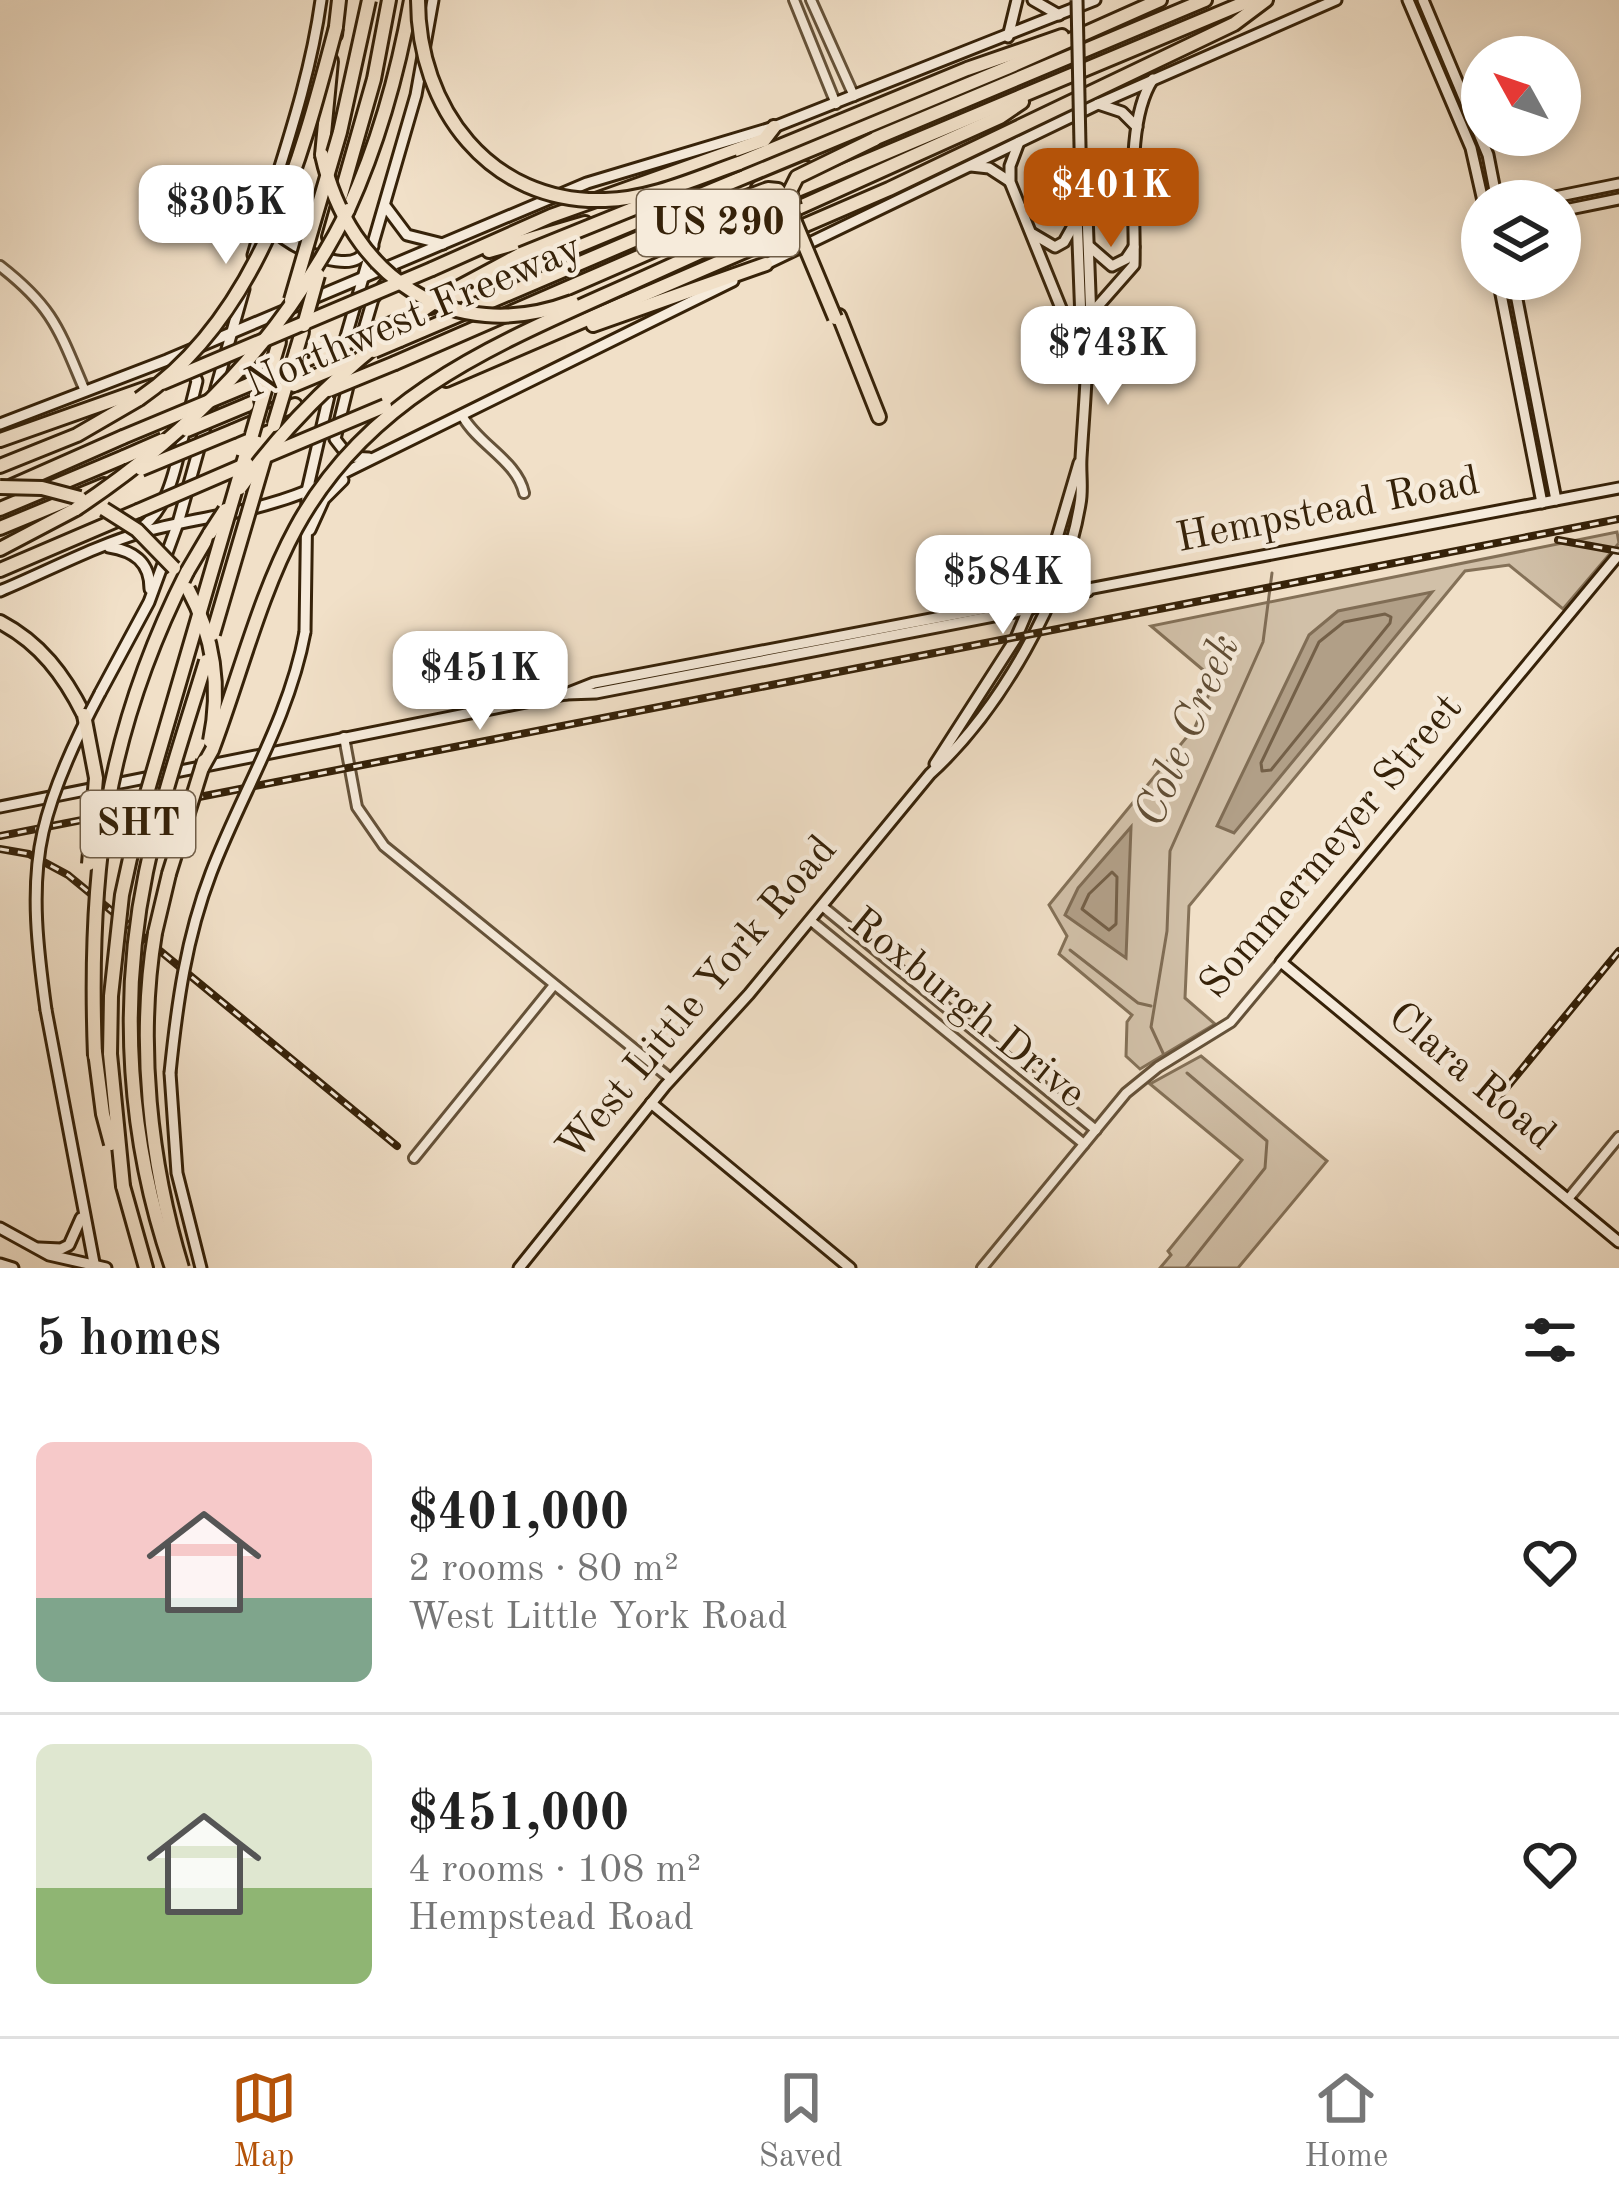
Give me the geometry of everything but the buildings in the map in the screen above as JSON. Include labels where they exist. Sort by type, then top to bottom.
[{"type":"highway","points":[[340,0],[322,155],[343,217],[379,267],[409,290],[442,306],[495,316],[544,312],[631,284]]},
{"type":"highway","name":"SHT","points":[[146,1268],[123,1186],[110,1054],[122,895],[340,132],[369,0]]},
{"type":"highway","name":"SHT","points":[[171,1268],[149,1187],[132,1070],[132,978],[143,887],[368,104],[389,0]]},
{"type":"highway","points":[[414,0],[422,55],[440,105],[483,157],[521,181],[574,199],[620,199],[653,193],[739,163]]},
{"type":"highway","points":[[0,549],[76,509],[133,471],[228,386],[274,332],[335,236],[364,174],[398,69],[414,0]]},
{"type":"highway","name":"Northwest Freeway","points":[[0,489],[1160,0]]},
{"type":"highway","points":[[0,509],[1205,0]]},
{"type":"highway","name":"Northwest Freeway","points":[[0,527],[1251,0]]},
{"type":"highway","points":[[0,570],[889,189],[1234,25],[1266,0]]},
{"type":"highway","points":[[95,1056],[94,903],[104,815],[133,697],[167,612],[235,494],[322,392],[362,355],[442,296],[521,254],[1009,53],[1097,26]]},
{"type":"highway","points":[[0,466],[115,415],[148,393],[207,335],[258,256],[283,202],[336,27]]},
{"type":"highway","points":[[202,768],[277,568],[316,495],[380,424],[484,349],[1000,117],[1042,88]]},
{"type":"highway","points":[[432,272],[551,216],[764,140],[774,128]]},
{"type":"highway","points":[[661,229],[768,189],[778,190],[879,417],[792,201],[790,184],[874,139]]},
{"type":"highway","points":[[0,440],[154,386],[525,239],[725,187]]},
{"type":"highway","points":[[502,357],[766,264]]},
{"type":"highway","points":[[0,489],[42,488],[104,508],[136,530],[174,568],[205,626],[215,677],[212,730],[164,894],[148,997],[156,1148],[182,1268]]},
{"type":"highway","points":[[0,622],[55,666],[72,690],[91,734],[97,778],[86,962],[103,1114],[123,1186]]},
{"type":"main road","points":[[95,1268],[46,1010],[36,920],[43,832],[76,739],[149,602],[178,523],[310,62],[320,0]]},
{"type":"main road","points":[[171,1268],[201,1268],[177,1173],[170,1073],[178,992],[198,908],[281,716],[305,632],[307,491],[320,420],[416,95],[433,0]]},
{"type":"main road","points":[[1008,37],[1017,0]]},
{"type":"main road","points":[[1033,0],[1059,15]]},
{"type":"main road","name":"West Little York Road","points":[[519,1268],[671,1079],[930,774],[956,750],[1000,690],[1049,598],[1081,502],[1084,352],[1077,215],[1081,194],[1078,0]]},
{"type":"main road","points":[[0,424],[231,334],[587,183],[774,128],[1095,0]]},
{"type":"main road","points":[[0,591],[127,537],[249,512],[307,491],[1098,104],[1336,0]]},
{"type":"main road","points":[[1408,0],[1471,148],[1478,180]]},
{"type":"main road","points":[[1423,0],[1488,155],[1493,180]]},
{"type":"main road","points":[[1438,72],[1451,67]]},
{"type":"main road","points":[[1090,315],[1130,272],[1137,127],[1143,96],[1153,79]]},
{"type":"main road","points":[[1098,104],[1122,112],[1137,127]]},
{"type":"main road","points":[[1019,142],[1010,182],[1067,323],[1084,352]]},
{"type":"main road","points":[[971,166],[989,168],[1010,182]]},
{"type":"main road","points":[[1581,192],[1619,184]]},
{"type":"main road","name":"West Little York Road","points":[[1081,194],[1087,214],[1092,346],[1084,352]]},
{"type":"main road","points":[[1581,207],[1619,199]]},
{"type":"main road","points":[[385,205],[407,236],[443,244]]},
{"type":"main road","points":[[265,213],[284,243],[343,262],[357,260],[375,244]]},
{"type":"main road","points":[[1031,232],[1046,245],[1059,245],[1072,231],[1077,215]]},
{"type":"main road","points":[[1088,246],[1112,266],[1126,259],[1134,247]]},
{"type":"main road","points":[[379,458],[358,459],[341,451],[335,439],[337,422],[373,299],[406,260]]},
{"type":"main road","points":[[1502,300],[1541,503]]},
{"type":"main road","points":[[1517,300],[1556,500]]},
{"type":"main road","points":[[1513,353],[1528,350]]},
{"type":"main road","points":[[127,537],[155,518],[165,504],[197,381],[186,364],[167,360]]},
{"type":"main road","name":"West Little York Road","points":[[930,774],[1030,609],[1081,458]]},
{"type":"main road","points":[[306,541],[324,499],[354,470]]},
{"type":"main road","name":"Hempstead Road","points":[[566,694],[575,687],[1035,596],[1088,591],[1619,488]]},
{"type":"main road","points":[[104,547],[127,550],[140,558],[150,574],[149,602]]},
{"type":"main road","name":"Sommermeyer Street","points":[[1281,962],[1619,554]]},
{"type":"main road","points":[[1062,564],[1066,579],[1088,591]]},
{"type":"main road","name":"Hempstead Road","points":[[0,807],[566,694],[596,693],[1030,609],[1049,598]]},
{"type":"main road","name":"Clara Road","points":[[1281,962],[1619,1242]]},
{"type":"main road","points":[[651,1103],[850,1268]]},
{"type":"main road","points":[[33,1247],[66,1247],[75,1237],[83,1212]]},
{"type":"main road","points":[[0,1228],[33,1247],[106,1268]]},
{"type":"main road","points":[[0,1264],[13,1268]]},
{"type":"street","points":[[794,0],[836,105]]},
{"type":"street","points":[[812,0],[855,97]]},
{"type":"street","points":[[0,266],[41,300],[52,316],[85,391]]},
{"type":"street","points":[[463,417],[471,431],[520,476],[524,493]]},
{"type":"street","points":[[344,737],[357,807],[378,840],[671,1079]]},
{"type":"street","name":"Roxburgh Drive","points":[[822,906],[1096,1130]]},
{"type":"street","name":"Roxburgh Drive","points":[[810,920],[1084,1144]]},
{"type":"street","name":"Sommermeyer Street","points":[[982,1268],[1139,1080],[1231,1022],[1281,962]]},
{"type":"street","points":[[894,987],[905,972]]},
{"type":"street","points":[[414,1158],[554,985]]},
{"type":"street","points":[[970,1051],[982,1036]]},
{"type":"street","points":[[1568,1199],[1619,1137]]},
{"type":"shaded area","points":[[1617,532],[1619,543],[1563,609],[1509,565],[1465,571],[1189,906],[1185,998],[1215,1024],[1140,1069],[1126,1056],[1127,1022],[1132,1015],[1059,954],[1067,936],[1049,905],[1195,727],[1215,680],[1151,626]]},
{"type":"shaded area","points":[[1201,1056],[1327,1161],[1238,1268],[1160,1268],[1171,1255],[1168,1251],[1242,1160],[1150,1084]]},
{"type":"water","points":[[1432,592],[1234,833],[1217,826],[1309,635],[1338,611]]},
{"type":"water","points":[[1131,827],[1126,958],[1065,915],[1078,888]]},
{"type":"waterway","name":"Cole Creek","points":[[1163,1053],[1151,1027],[1167,931],[1170,851],[1263,642],[1272,573]]},
{"type":"waterway","points":[[1070,950],[1138,1003],[1151,1006]]},
{"type":"waterway","name":"Cole Creek","points":[[1186,1268],[1265,1168],[1267,1141],[1187,1073]]},
{"type":"railway","points":[[0,836],[1619,519]]},
{"type":"railway","points":[[1558,540],[1619,551]]},
{"type":"railway","points":[[0,849],[29,854],[68,875],[397,1146]]},
{"type":"railway","points":[[1498,1098],[1619,951]]}]
